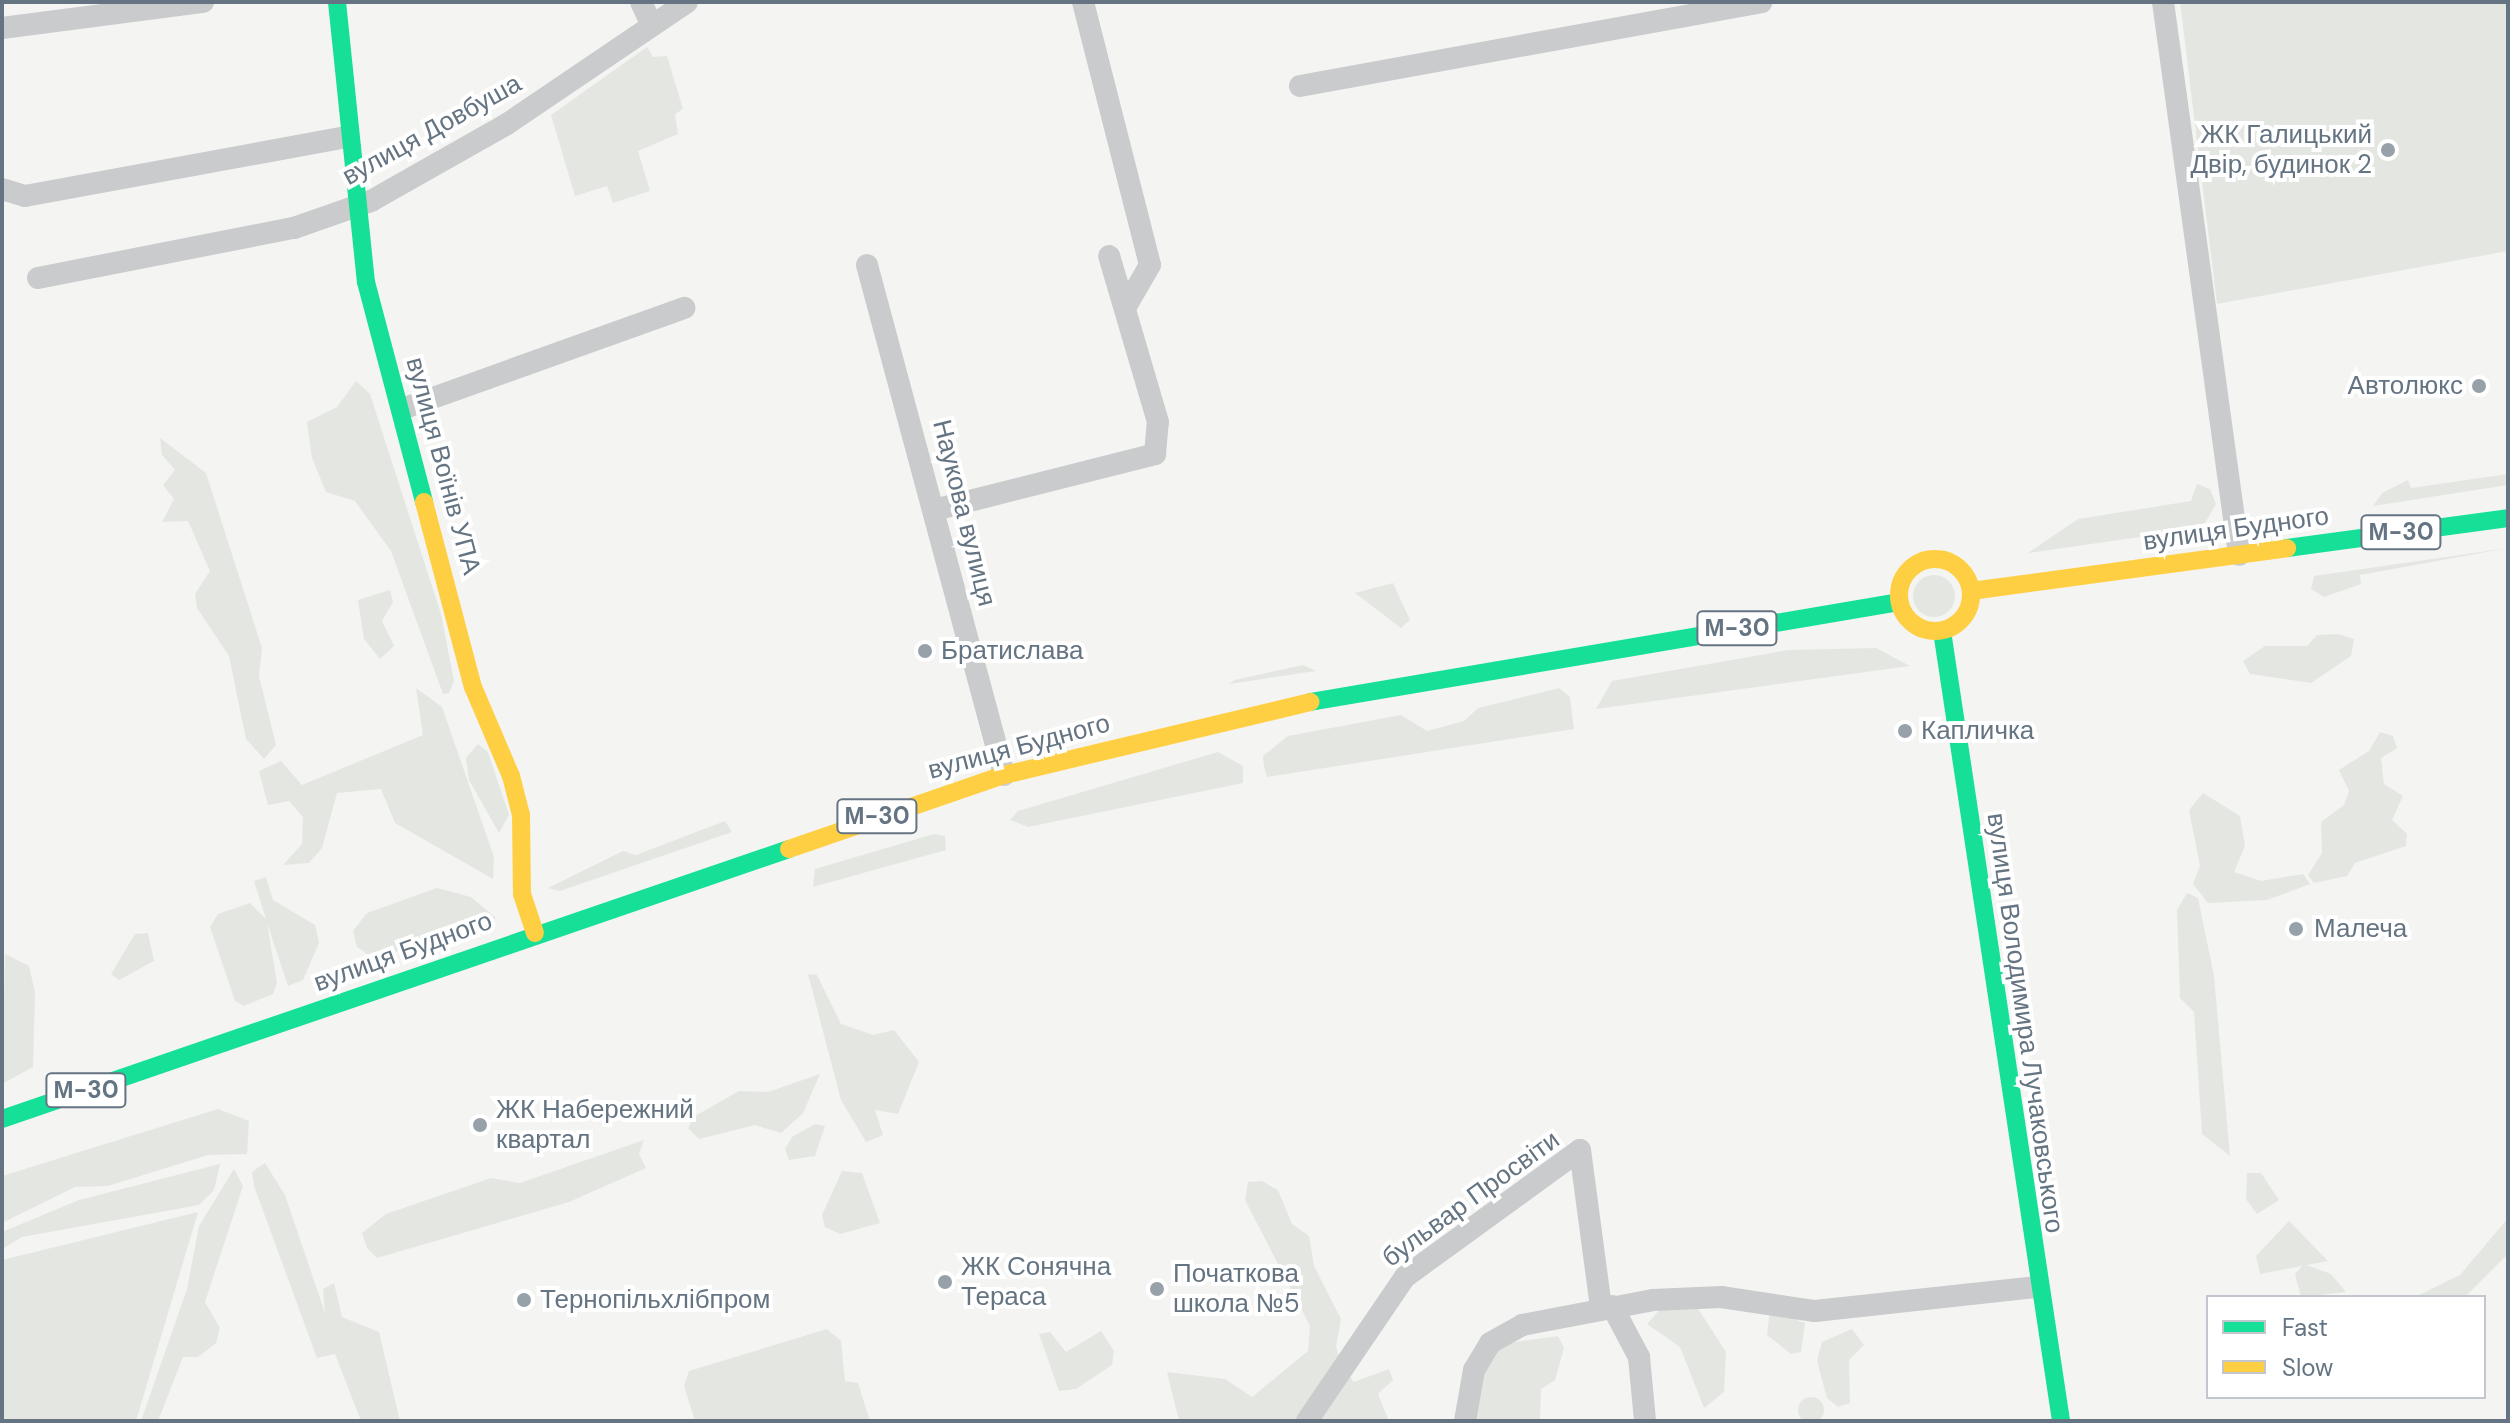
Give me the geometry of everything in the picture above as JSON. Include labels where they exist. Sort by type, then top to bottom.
[{"type":"main road","name":"вулиця Воїнів УПА","points":[[337,2],[346,137],[366,282],[473,687],[511,776],[521,815],[522,894],[535,933]]},
{"type":"main road","name":"вулиця Будного","points":[[1971,591],[2508,518]]},
{"type":"main road","points":[[1932,559],[1958,567],[1971,591],[1961,621],[1942,631],[1919,628],[1899,602],[1906,573],[1932,559]]},
{"type":"main road","name":"вулиця Будного","points":[[2,1119],[535,933],[1004,775],[1383,685],[1899,602]]},
{"type":"main road","name":"вулиця Володимира Лучаковського","points":[[1942,631],[2037,1287],[2061,1421]]},
{"type":"street","points":[[2,28],[203,2]]},
{"type":"street","points":[[641,2],[652,26]]},
{"type":"street","name":"вулиця Довбуша","points":[[38,278],[294,228],[355,204],[507,124],[687,2]]},
{"type":"street","points":[[1083,2],[1150,265],[1125,308]]},
{"type":"street","points":[[1300,86],[1761,2]]},
{"type":"street","points":[[2163,2],[2239,555]]},
{"type":"street","points":[[2,189],[25,196],[346,137]]},
{"type":"street","points":[[938,509],[1155,454],[1158,422],[1109,256]]},
{"type":"street","name":"Наукова вулиця","points":[[867,265],[938,509],[1004,775]]},
{"type":"street","points":[[402,409],[684,308]]},
{"type":"street","name":"бульвар Просвіти","points":[[1307,1421],[1405,1277],[1580,1150],[1606,1307],[1639,1357],[1645,1421]]},
{"type":"street","points":[[1465,1421],[1474,1370],[1490,1343],[1522,1325],[1606,1307],[1721,1297],[1815,1311],[2037,1287]]},
{"type":"shaded area","points":[[2180,2],[2508,2],[2508,251],[2217,304]]},
{"type":"shaded area","points":[[647,47],[653,57],[667,56],[683,109],[675,114],[678,134],[638,151],[650,191],[613,203],[607,186],[575,196],[551,115]]},
{"type":"shaded area","points":[[356,381],[370,394],[441,614],[454,681],[449,693],[443,694],[391,551],[355,501],[326,492],[312,458],[307,422],[337,407]]},
{"type":"shaded area","points":[[160,438],[206,473],[262,648],[259,676],[276,745],[264,759],[246,739],[229,656],[197,608],[195,594],[210,571],[188,521],[162,522],[174,499],[163,485],[175,470],[162,455]]},
{"type":"shaded area","points":[[2508,474],[2508,485],[2373,506],[2382,493],[2408,480],[2411,488]]},
{"type":"shaded area","points":[[2197,484],[2210,489],[2216,504],[2202,528],[2028,553],[2078,519],[2191,501]]},
{"type":"shaded area","points":[[2508,548],[2360,575],[2361,584],[2324,597],[2311,589],[2314,576]]},
{"type":"shaded area","points":[[1934,575],[1949,581],[1955,596],[1949,611],[1934,617],[1919,611],[1913,596],[1919,581]]},
{"type":"shaded area","points":[[1393,583],[1410,620],[1401,628],[1355,593]]},
{"type":"shaded area","points":[[390,590],[393,602],[382,621],[394,646],[380,659],[364,639],[358,600]]},
{"type":"shaded area","points":[[2338,634],[2354,639],[2351,656],[2311,683],[2250,674],[2243,661],[2265,646],[2307,646],[2317,635]]},
{"type":"shaded area","points":[[1876,648],[1910,666],[1596,709],[1612,681],[1788,650]]},
{"type":"shaded area","points":[[1303,665],[1316,671],[1229,684],[1235,680]]},
{"type":"shaded area","points":[[416,688],[442,707],[494,857],[493,879],[395,823],[381,789],[337,793],[322,848],[309,863],[283,865],[302,844],[303,817],[289,801],[268,805],[259,771],[281,761],[302,785],[423,735]]},
{"type":"shaded area","points":[[1559,688],[1570,697],[1574,729],[1267,777],[1263,756],[1288,736],[1401,715],[1427,731],[1464,721],[1478,708]]},
{"type":"shaded area","points":[[2380,732],[2393,736],[2397,748],[2381,758],[2384,784],[2403,796],[2392,820],[2407,834],[2406,846],[2355,863],[2347,876],[2314,883],[2308,875],[2322,853],[2321,822],[2344,805],[2349,791],[2339,770],[2369,751]]},
{"type":"shaded area","points":[[478,744],[488,752],[509,815],[499,833],[469,780],[466,758]]},
{"type":"shaded area","points":[[1218,752],[1243,766],[1243,783],[1028,827],[1010,820],[1018,811]]},
{"type":"shaded area","points":[[2203,793],[2240,816],[2245,846],[2234,872],[2261,881],[2303,874],[2310,884],[2267,900],[2208,903],[2193,884],[2200,866],[2189,810]]},
{"type":"shaded area","points":[[725,821],[732,832],[560,891],[548,888],[623,851],[636,855]]},
{"type":"shaded area","points":[[934,834],[945,836],[946,850],[813,887],[815,869]]},
{"type":"shaded area","points":[[266,877],[273,900],[315,925],[319,943],[303,980],[288,986],[267,923],[277,983],[273,994],[244,1006],[235,1001],[210,927],[218,914],[250,903],[266,919],[254,881]]},
{"type":"shaded area","points":[[437,888],[471,897],[496,918],[375,959],[357,947],[353,931],[367,913]]},
{"type":"shaded area","points":[[2187,893],[2198,898],[2214,976],[2230,1156],[2202,1134],[2194,1012],[2180,998],[2177,910]]},
{"type":"shaded area","points":[[148,933],[154,961],[119,980],[111,974],[135,934]]},
{"type":"shaded area","points":[[5,954],[29,966],[35,992],[33,1067],[2,1084]]},
{"type":"shaded area","points":[[808,974],[817,975],[841,1024],[873,1035],[894,1030],[919,1062],[898,1114],[875,1110],[883,1135],[866,1142],[841,1100]]},
{"type":"shaded area","points":[[820,1074],[803,1113],[781,1133],[755,1125],[699,1139],[688,1128],[695,1116],[739,1091],[768,1092]]},
{"type":"shaded area","points":[[218,1109],[249,1121],[247,1154],[208,1155],[108,1186],[75,1187],[2,1223],[2,1176]]},
{"type":"shaded area","points":[[815,1124],[825,1126],[815,1156],[789,1160],[785,1149],[792,1137]]},
{"type":"shaded area","points":[[644,1140],[639,1154],[646,1168],[569,1202],[377,1258],[367,1248],[362,1233],[386,1214],[491,1178],[520,1183]]},
{"type":"shaded area","points":[[265,1163],[285,1195],[325,1313],[323,1289],[334,1283],[342,1317],[379,1332],[400,1421],[361,1421],[335,1354],[317,1358],[254,1186],[252,1172]]},
{"type":"shaded area","points":[[220,1164],[214,1190],[199,1205],[22,1237],[2,1249],[2,1232],[79,1200]]},
{"type":"shaded area","points":[[234,1169],[243,1186],[205,1302],[220,1328],[216,1343],[198,1357],[183,1357],[158,1421],[141,1421],[187,1289],[199,1226]]},
{"type":"shaded area","points":[[842,1171],[862,1173],[880,1223],[840,1234],[825,1227],[822,1215]]},
{"type":"shaded area","points":[[2247,1173],[2261,1173],[2279,1200],[2257,1214],[2246,1199]]},
{"type":"shaded area","points":[[1262,1181],[1278,1190],[1292,1224],[1309,1236],[1314,1266],[1341,1319],[1336,1347],[1343,1368],[1354,1382],[1389,1369],[1393,1380],[1378,1394],[1389,1421],[1179,1421],[1167,1372],[1225,1379],[1252,1397],[1308,1351],[1310,1326],[1245,1200],[1248,1182]]},
{"type":"shaded area","points":[[198,1212],[136,1421],[2,1420],[2,1260]]},
{"type":"shaded area","points":[[2508,1218],[2508,1254],[2467,1295],[2419,1295],[2460,1275]]},
{"type":"shaded area","points":[[2289,1221],[2328,1261],[2260,1274],[2256,1256]]},
{"type":"shaded area","points":[[2304,1264],[2331,1274],[2346,1292],[2300,1295],[2295,1274]]},
{"type":"shaded area","points":[[1695,1304],[1726,1352],[1724,1392],[1704,1408],[1680,1347],[1647,1324],[1662,1307]]},
{"type":"shaded area","points":[[1770,1310],[1805,1323],[1801,1352],[1791,1354],[1767,1335]]},
{"type":"shaded area","points":[[827,1329],[841,1341],[845,1381],[858,1383],[870,1421],[695,1421],[684,1386],[689,1371]]},
{"type":"shaded area","points":[[1852,1329],[1864,1345],[1849,1360],[1850,1403],[1838,1407],[1827,1398],[1817,1361],[1822,1342]]},
{"type":"shaded area","points":[[1101,1331],[1114,1351],[1112,1365],[1076,1389],[1059,1391],[1039,1334],[1050,1332],[1066,1352]]},
{"type":"shaded area","points":[[1558,1336],[1564,1348],[1555,1380],[1541,1389],[1540,1420],[1556,1421],[1469,1421],[1485,1346]]},
{"type":"shaded area","points":[[1811,1397],[1821,1400],[1824,1410],[1821,1420],[1811,1423],[1801,1420],[1798,1410],[1801,1400]]},
{"type":"traffic: fast","points":[[337,2],[366,282],[424,502]]},
{"type":"traffic: fast","points":[[2287,548],[2508,518]]},
{"type":"traffic: fast","points":[[1310,702],[1899,602]]},
{"type":"traffic: fast","points":[[1942,631],[2061,1421]]},
{"type":"traffic: fast","points":[[2,1119],[789,849]]},
{"type":"traffic: slow","points":[[424,502],[473,687],[511,776],[521,815],[522,894],[535,933]]},
{"type":"traffic: slow","points":[[1971,591],[2287,548]]},
{"type":"traffic: slow","points":[[1942,559],[1961,569],[1969,581],[1971,595],[1969,609],[1961,621],[1949,629],[1928,631],[1909,621],[1901,609],[1899,588],[1909,569],[1921,561],[1942,559]]},
{"type":"traffic: slow","points":[[789,849],[1004,775],[1310,702]]},
{"type":"place","name":"ЖК Галицький Двір, будинок 2","points":[[2388,150]]},
{"type":"place","name":"Автолюкс","points":[[2479,386]]},
{"type":"place","name":"Братислава","points":[[925,651]]},
{"type":"place","name":"Капличка","points":[[1905,731]]},
{"type":"place","name":"Малеча","points":[[2296,929]]},
{"type":"place","name":"ЖК Набережний квартал","points":[[480,1125]]},
{"type":"place","name":"ЖК Сонячна Тераса","points":[[945,1282]]},
{"type":"place","name":"Початкова школа №5","points":[[1157,1289]]},
{"type":"place","name":"Тернопільхлібпром","points":[[524,1300]]}]
